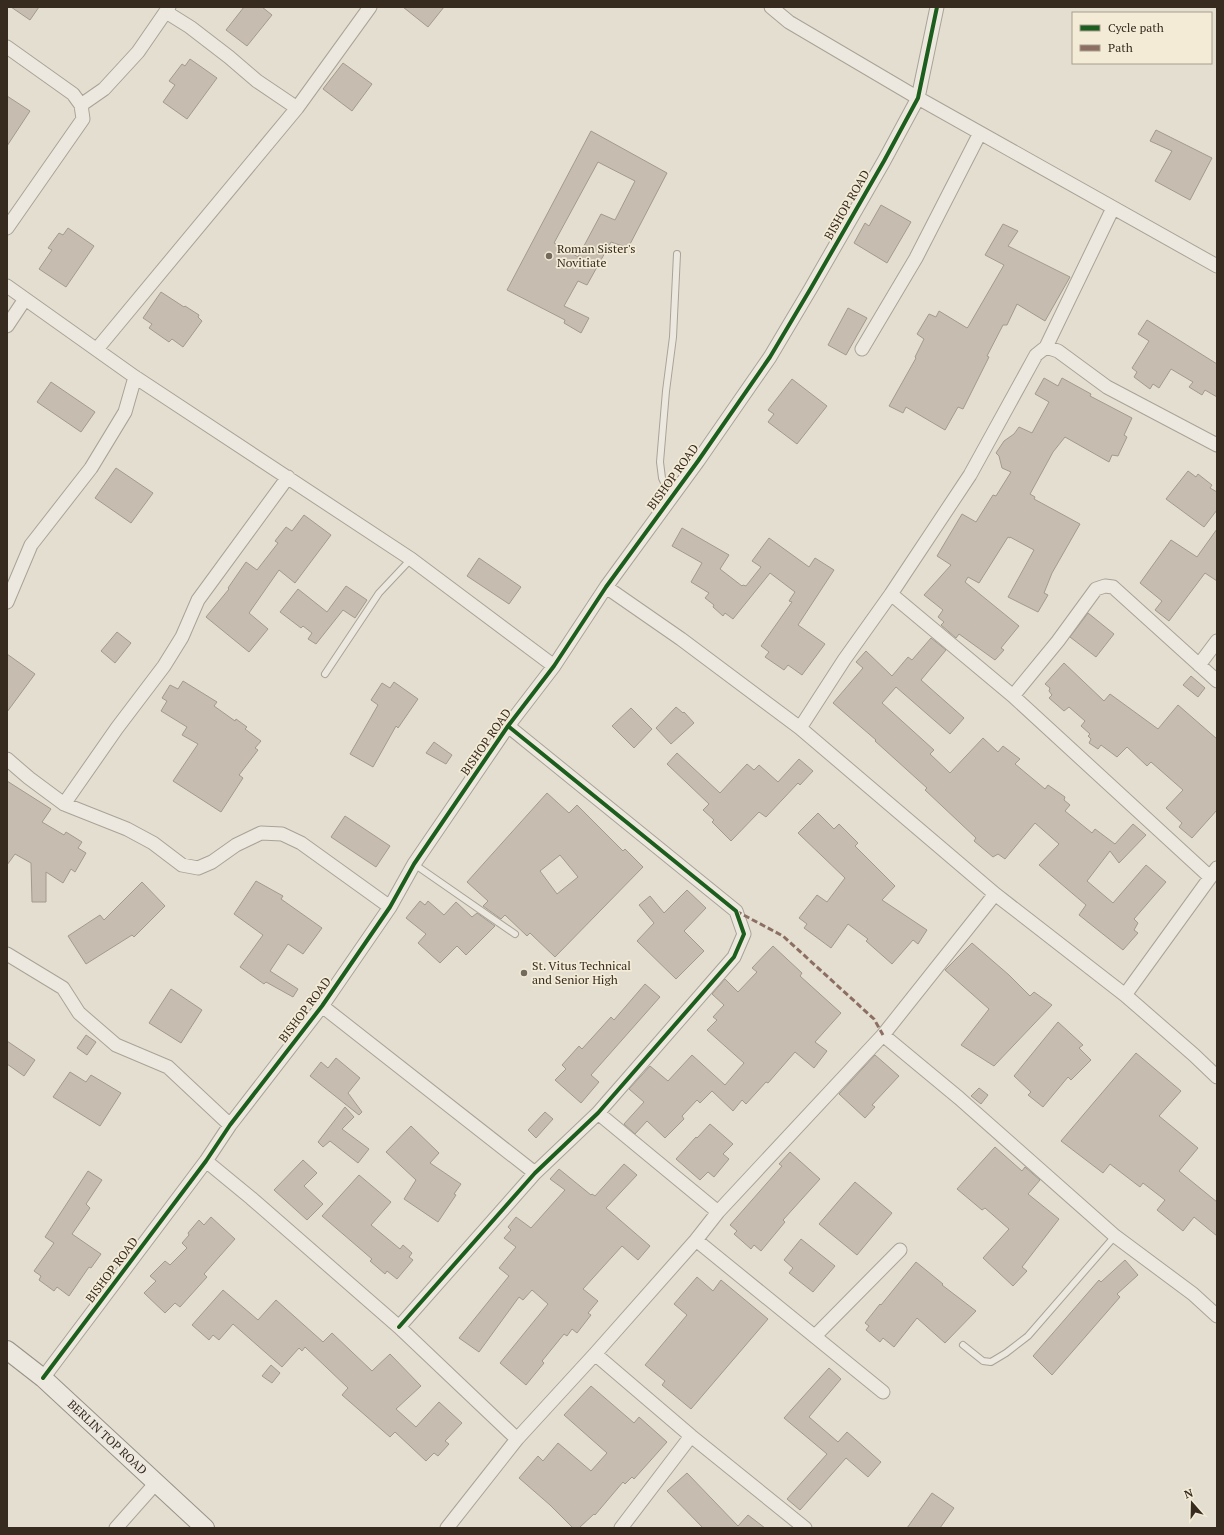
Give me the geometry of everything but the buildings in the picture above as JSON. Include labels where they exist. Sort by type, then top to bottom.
[{"type":"street","points":[[97,349],[297,108],[370,7]]},
{"type":"street","points":[[771,7],[789,22],[918,98],[1217,266]]},
{"type":"street","name":"BISHOP ROAD","points":[[43,1378],[206,1161],[230,1125],[322,1006],[390,907],[414,864],[508,726],[554,666],[606,587],[770,357],[876,175],[918,98],[937,7]]},
{"type":"street","points":[[81,105],[104,89],[138,52],[168,9],[257,81],[297,108]]},
{"type":"street","points":[[7,47],[73,94],[81,105],[83,119],[7,228]]},
{"type":"street","points":[[862,349],[916,258],[980,133]]},
{"type":"street","points":[[800,728],[844,660],[891,594],[970,475],[1036,355],[1046,347],[1113,208]]},
{"type":"street","points":[[7,286],[97,349],[134,377],[411,559],[554,666]]},
{"type":"street","points":[[7,326],[25,299]]},
{"type":"street","points":[[1046,347],[1058,351],[1107,387],[1217,445]]},
{"type":"street","points":[[7,602],[31,544],[91,468],[125,412],[134,377]]},
{"type":"street","points":[[64,804],[117,728],[164,666],[182,637],[198,600],[288,477]]},
{"type":"street","points":[[1013,696],[1058,641],[1096,589],[1105,586],[1112,587],[1217,681]]},
{"type":"street","points":[[606,587],[681,639],[800,728],[995,894],[1125,995],[1217,1077]]},
{"type":"street","points":[[891,594],[1013,696],[1214,873],[1125,995]]},
{"type":"street","points":[[1199,665],[1217,641]]},
{"type":"street","points":[[398,1327],[535,1173],[598,1112],[734,957],[744,934],[736,910],[508,726]]},
{"type":"street","points":[[7,759],[29,778],[64,804],[127,829],[153,843],[182,866],[198,868],[212,862],[236,845],[261,833],[282,834],[301,843],[390,907]]},
{"type":"street","points":[[447,1528],[517,1439],[696,1240],[718,1212],[883,1035],[995,894]]},
{"type":"street","points":[[7,954],[63,988],[79,1013],[116,1045],[168,1067],[230,1125]]},
{"type":"street","points":[[322,1006],[535,1173]]},
{"type":"street","points":[[883,1035],[958,1098],[1115,1236],[1193,1294],[1217,1316]]},
{"type":"street","points":[[598,1112],[718,1212]]},
{"type":"street","points":[[206,1161],[398,1327],[517,1439]]},
{"type":"street","points":[[696,1240],[883,1392]]},
{"type":"street","points":[[815,1336],[900,1250]]},
{"type":"street","name":"BERLIN TOP ROAD","points":[[8,1354],[43,1378],[155,1484],[205,1528]]},
{"type":"street","points":[[595,1354],[690,1436],[805,1528]]},
{"type":"street","points":[[621,1528],[690,1436]]},
{"type":"street","points":[[116,1528],[155,1484]]},
{"type":"lane","points":[[673,495],[667,489],[662,478],[660,462],[666,391],[673,337],[677,254]]},
{"type":"lane","points":[[325,674],[379,593],[411,559]]},
{"type":"lane","points":[[414,864],[515,934]]},
{"type":"lane","points":[[963,1345],[983,1361],[991,1362],[1006,1353],[1028,1336],[1115,1236]]},
{"type":"marked path","points":[[736,911],[783,936],[874,1019],[883,1035]]},
{"type":"cycle path","points":[[43,1378],[206,1161],[230,1125],[322,1006],[390,907],[414,864],[508,726],[554,666],[606,587],[698,461],[770,357],[884,161],[918,98],[937,7]]},
{"type":"cycle path","points":[[399,1327],[535,1173],[598,1113],[734,957],[744,934],[736,911],[508,726]]},
{"type":"place","name":"Roman Sister's Novitiate","points":[[549,256]]},
{"type":"place","name":"St. Vitus Technical and Senior High","points":[[524,973]]}]
